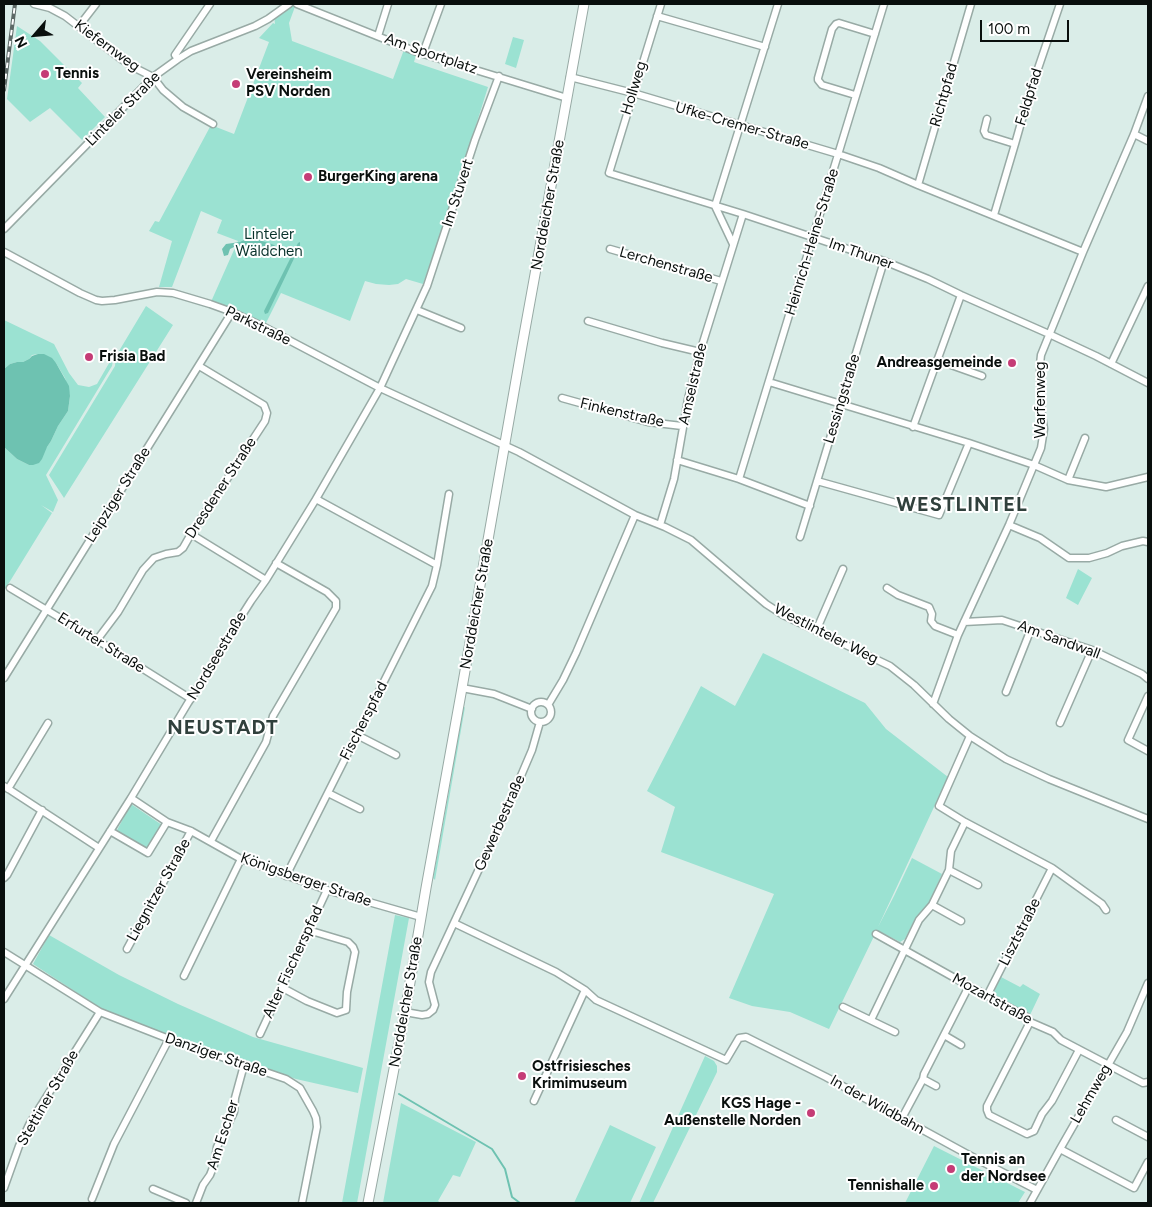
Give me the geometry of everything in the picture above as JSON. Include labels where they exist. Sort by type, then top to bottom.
[{"type":"main road","name":"Norddeicher Straße","points":[[368,1203],[405,1012],[584,4]]},
{"type":"street","name":"Kiefernweg","points":[[34,4],[50,8],[65,16],[121,59],[136,69],[154,77]]},
{"type":"street","points":[[79,26],[96,4]]},
{"type":"street","points":[[178,59],[175,55],[210,4]]},
{"type":"street","name":"Linteler Straße","points":[[4,229],[154,77],[191,51],[268,20],[288,4]]},
{"type":"street","name":"Am Sportplatz","points":[[297,4],[423,53],[567,98]]},
{"type":"street","points":[[378,36],[388,4]]},
{"type":"street","points":[[423,53],[441,4]]},
{"type":"street","name":"Hollweg","points":[[608,173],[660,4]]},
{"type":"street","points":[[733,244],[715,206],[778,4]]},
{"type":"street","name":"Heinrich-Heine-Straße","points":[[739,479],[884,4]]},
{"type":"street","name":"Richtpfad","points":[[918,185],[971,4]]},
{"type":"street","name":"Feldpfad","points":[[987,119],[984,131],[986,135],[1014,144],[1060,4]]},
{"type":"street","points":[[657,16],[765,47]]},
{"type":"street","points":[[855,95],[822,86],[818,80],[832,29],[839,23],[875,34]]},
{"type":"street","name":"Im Stuvert","points":[[380,388],[427,286],[499,76]]},
{"type":"street","points":[[154,77],[163,90],[183,107],[213,124]]},
{"type":"street","name":"Ufke-Cremer-Straße","points":[[570,77],[633,93],[879,168],[1082,252]]},
{"type":"street","name":"Warfenweg","points":[[932,704],[958,635],[1009,525],[1041,448],[1044,429],[1041,408],[1041,355],[1082,252],[1134,134],[1148,96]]},
{"type":"street","points":[[1134,134],[1148,140]]},
{"type":"street","points":[[994,216],[1014,144]]},
{"type":"street","name":"Im Thuner","points":[[608,173],[743,214],[884,261],[928,278],[1049,334],[1148,383]]},
{"type":"street","name":"Amselstraße","points":[[660,525],[674,479],[682,426],[700,352],[743,214]]},
{"type":"street","name":"Lerchenstraße","points":[[610,249],[721,281]]},
{"type":"street","name":"Parkstraße","points":[[4,252],[96,300],[108,301],[157,292],[198,300],[232,312],[380,388],[505,446]]},
{"type":"street","name":"Lessingstraße","points":[[800,537],[884,261]]},
{"type":"street","points":[[1111,364],[1148,286]]},
{"type":"street","points":[[913,427],[961,294]]},
{"type":"street","points":[[417,310],[460,328]]},
{"type":"street","name":"Leipziger Straße","points":[[4,678],[232,312]]},
{"type":"street","points":[[588,321],[700,352]]},
{"type":"street","points":[[937,360],[982,376]]},
{"type":"street","name":"Dresdener Straße","points":[[97,640],[118,612],[143,570],[154,558],[178,552],[183,548],[268,412],[264,405],[199,366]]},
{"type":"street","points":[[769,382],[968,443],[1034,465],[1068,480],[1106,487],[1148,477]]},
{"type":"street","name":"Nordseestraße","points":[[4,1000],[131,798],[216,659],[224,642],[266,580],[316,500],[380,388]]},
{"type":"street","name":"Finkenstraße","points":[[562,398],[648,422],[682,426]]},
{"type":"street","points":[[1068,480],[1085,438]]},
{"type":"street","points":[[817,481],[939,515],[968,443]]},
{"type":"street","name":"Westlinteler Weg","points":[[505,446],[635,515],[692,540],[750,591],[777,611],[890,666],[914,685],[932,704],[970,736],[1006,759],[1148,819]]},
{"type":"street","points":[[677,460],[739,479],[810,506]]},
{"type":"street","name":"Fischerspfad","points":[[286,876],[432,586],[449,494]]},
{"type":"street","points":[[316,500],[437,565]]},
{"type":"street","name":"Gewerbestraße","points":[[405,1012],[422,1015],[428,1014],[435,1006],[429,982],[431,972],[525,768],[540,722],[546,721],[550,716],[551,709],[548,705],[576,653],[635,515]]},
{"type":"street","points":[[1009,525],[1040,538],[1069,558],[1089,558],[1122,546],[1148,542]]},
{"type":"street","points":[[191,534],[266,580]]},
{"type":"street","points":[[210,841],[266,742],[273,716],[336,608],[336,601],[327,592],[276,562]]},
{"type":"street","points":[[816,630],[843,569]]},
{"type":"street","name":"Erfurter Straße","points":[[10,588],[191,699]]},
{"type":"street","points":[[887,588],[898,595],[929,607],[932,614],[931,621],[936,626],[958,635]]},
{"type":"street","name":"Am Sandwall","points":[[964,622],[1002,620],[1092,650],[1142,674],[1148,679]]},
{"type":"street","points":[[1006,692],[1031,629]]},
{"type":"street","points":[[1060,723],[1092,650]]},
{"type":"street","points":[[462,688],[494,694],[532,709]]},
{"type":"street","points":[[1148,696],[1128,740],[1148,751]]},
{"type":"street","points":[[540,722],[533,717],[532,709],[539,702],[548,705]]},
{"type":"street","points":[[48,722],[6,787],[99,848]]},
{"type":"street","points":[[357,735],[396,755]]},
{"type":"street","points":[[970,736],[939,806],[1052,868],[1102,904],[1106,910]]},
{"type":"street","points":[[328,793],[360,809]]},
{"type":"street","name":"Königsberger Straße","points":[[131,798],[167,822],[210,841],[241,859],[327,890],[421,917]]},
{"type":"street","points":[[4,878],[42,810]]},
{"type":"street","points":[[110,831],[148,852],[167,822]]},
{"type":"street","points":[[871,1020],[919,920],[932,905],[949,870],[951,851],[966,822]]},
{"type":"street","name":"Liegnitzer Straße","points":[[126,949],[191,832]]},
{"type":"street","points":[[184,976],[241,859]]},
{"type":"street","name":"Lisztstraße","points":[[988,996],[1052,868]]},
{"type":"street","points":[[949,870],[978,885]]},
{"type":"street","name":"Alter Fischerspfad","points":[[260,1034],[327,890]]},
{"type":"street","points":[[932,905],[960,921]]},
{"type":"street","points":[[454,923],[556,972],[585,990],[534,1101]]},
{"type":"street","points":[[281,987],[307,1001],[336,1013],[346,1010],[354,952],[353,947],[348,942],[308,930]]},
{"type":"street","name":"Mozartstraße","points":[[876,934],[1027,1017],[1030,1022],[1053,1032],[1061,1040],[1079,1050],[1143,1083],[1148,1082]]},
{"type":"street","points":[[4,952],[25,965]]},
{"type":"street","name":"Danziger Straße","points":[[25,965],[100,1012],[169,1039],[286,1079],[300,1088],[316,1118],[317,1127],[302,1203]]},
{"type":"street","name":"Lehmweg","points":[[1030,1203],[1127,1032],[1148,983]]},
{"type":"street","points":[[902,1118],[969,986]]},
{"type":"street","name":"In der Wildbahn","points":[[585,990],[596,1000],[726,1060],[739,1038],[746,1036],[1037,1190]]},
{"type":"street","points":[[843,1007],[895,1032]]},
{"type":"street","name":"Stettiner Straße","points":[[4,1188],[19,1146],[30,1123],[100,1012]]},
{"type":"street","points":[[1030,1022],[987,1106],[989,1115],[1027,1134],[1034,1131],[1079,1050]]},
{"type":"street","points":[[944,1034],[961,1044]]},
{"type":"street","points":[[92,1199],[114,1144],[169,1039]]},
{"type":"street","name":"Am Escher","points":[[196,1203],[214,1165],[217,1147],[234,1112],[235,1098],[244,1065]]},
{"type":"street","points":[[923,1079],[936,1086]]},
{"type":"street","points":[[1116,1120],[1148,1138]]},
{"type":"street","points":[[1060,1149],[1134,1188],[1148,1162]]},
{"type":"street","points":[[153,1189],[186,1203]]},
{"type":"green space","name":"Linteler Wäldchen","points":[[289,4],[296,4],[289,23],[292,41],[393,79],[405,47],[417,52],[414,62],[488,87],[451,205],[423,284],[406,279],[398,284],[389,285],[365,281],[350,321],[281,293],[264,327],[210,304],[238,241],[217,233],[222,220],[201,211],[172,287],[159,287],[172,241],[149,231],[155,221],[159,222],[211,125],[234,134],[269,42],[259,38],[273,23],[275,24],[274,15]]},
{"type":"green space","points":[[17,26],[40,41],[82,83],[78,88],[105,117],[82,140],[50,108],[30,122],[7,99]]},
{"type":"green space","points":[[513,37],[524,40],[516,68],[505,64]]},
{"type":"green space","points":[[146,306],[173,325],[64,498],[49,475],[115,366],[116,356]]},
{"type":"green space","points":[[4,320],[54,344],[69,373],[78,385],[89,387],[97,384],[112,358],[113,360],[112,366],[46,475],[58,500],[53,512],[41,505],[52,513],[4,591],[4,447],[17,459],[29,465],[51,441],[68,411],[70,396],[65,378],[56,363],[38,354],[32,355],[23,362],[10,364],[4,369]]},
{"type":"green space","points":[[1078,569],[1092,578],[1078,605],[1066,598]]},
{"type":"green space","points":[[763,653],[865,703],[886,729],[948,777],[878,927],[912,858],[942,874],[927,907],[915,919],[905,939],[900,942],[877,930],[829,1029],[790,1012],[752,1006],[729,998],[774,894],[661,852],[675,807],[647,791],[701,686],[735,706]]},
{"type":"green space","points":[[465,707],[435,880],[433,878],[450,777],[463,708]]},
{"type":"green space","points":[[131,804],[162,825],[147,850],[116,832]]},
{"type":"green space","points":[[395,915],[409,918],[357,1203],[342,1203]]},
{"type":"green space","points":[[49,935],[119,975],[178,1004],[253,1037],[363,1068],[358,1093],[296,1079],[170,1036],[102,1009],[33,964]]},
{"type":"green space","points":[[1001,977],[1020,987],[1023,984],[1040,994],[1030,1015],[993,994]]},
{"type":"green space","points":[[705,1056],[714,1061],[717,1066],[717,1072],[653,1203],[639,1203]]},
{"type":"green space","points":[[401,1103],[476,1142],[460,1177],[453,1175],[438,1201],[441,1203],[383,1203]]},
{"type":"green space","points":[[610,1125],[656,1147],[630,1203],[574,1203]]},
{"type":"green space","name":"Tennis an der Nordsee","points":[[934,1146],[1025,1192],[1018,1203],[905,1203]]},
{"type":"shaded area","points":[[246,239],[259,240],[274,245],[280,250],[279,253],[272,256],[244,246],[230,249],[228,255],[224,256],[222,249],[226,244]]},
{"type":"shaded area","points":[[300,242],[300,246],[268,313],[265,314],[264,311]]},
{"type":"shaded area","points":[[38,354],[44,354],[52,358],[56,363],[69,386],[70,396],[68,411],[58,426],[42,459],[39,463],[29,465],[17,459],[4,447],[4,369],[10,364],[23,362]]},
{"type":"waterway","points":[[399,1094],[492,1149],[505,1169],[512,1197],[520,1203]]},
{"type":"railway","points":[[4,90],[15,4]]},
{"type":"place","name":"Tennis","points":[[45,74]]},
{"type":"place","name":"Vereinsheim PSV Norden","points":[[236,84]]},
{"type":"place","name":"BurgerKing arena","points":[[308,177]]},
{"type":"place","name":"Frisia Bad","points":[[89,357]]},
{"type":"place","name":"Andreasgemeinde","points":[[1012,363]]},
{"type":"place","name":"Ostfrisiesches Krimimuseum","points":[[522,1076]]},
{"type":"place","name":"KGS Hage - Außenstelle Norden","points":[[811,1113]]},
{"type":"place","name":"Tennis an der Nordsee","points":[[951,1169]]},
{"type":"place","name":"Tennishalle","points":[[934,1186]]},
{"type":"district","name":"WESTLINTEL","points":[[962,505]]},
{"type":"district","name":"NEUSTADT","points":[[223,728]]}]
